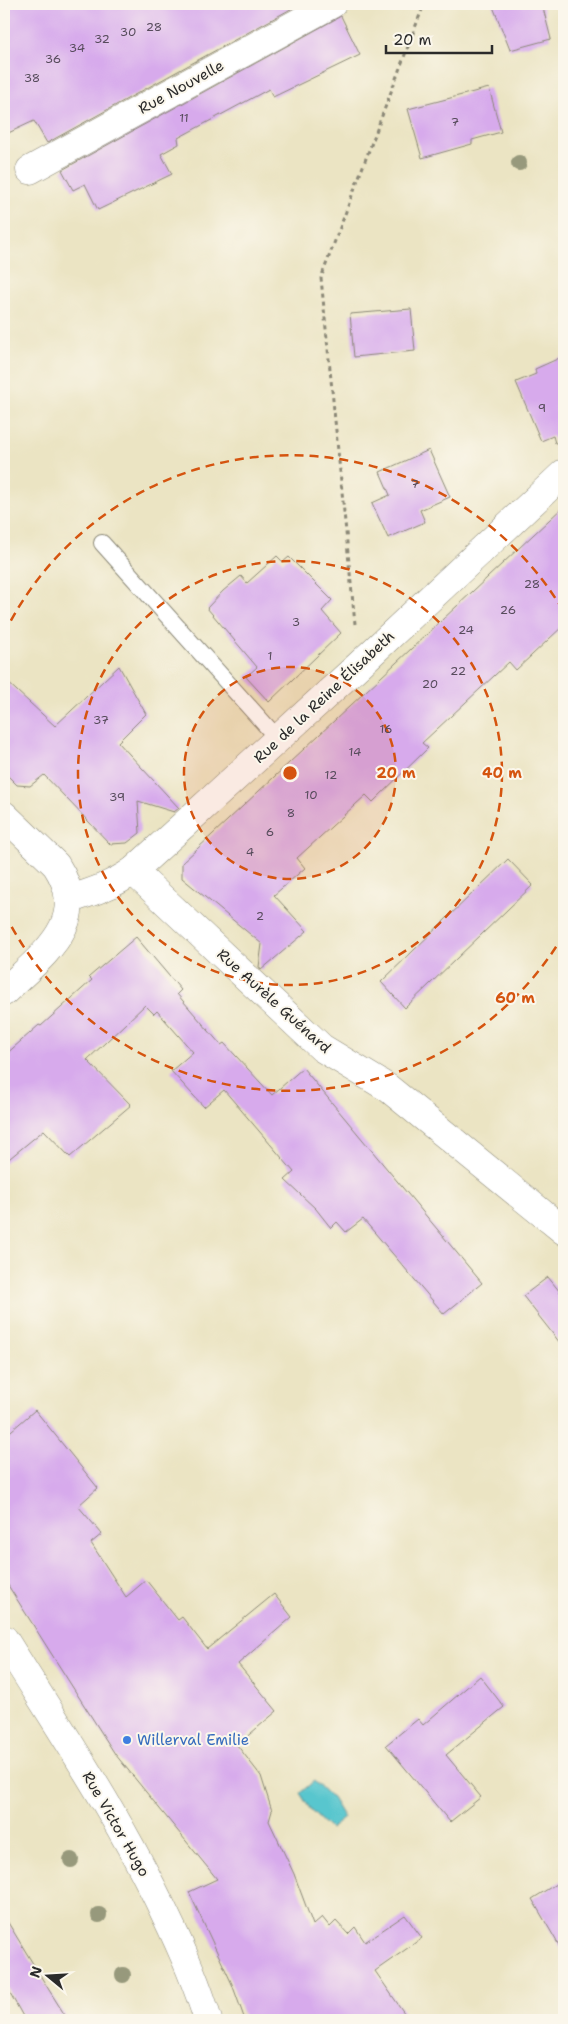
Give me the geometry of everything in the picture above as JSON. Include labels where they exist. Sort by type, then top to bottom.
[{"type":"street","name":"Rue Nouvelle","points":[[30,170],[332,4]]},
{"type":"street","name":"Rue de la Reine Élisabeth","points":[[70,899],[116,883],[133,871],[360,665],[564,473]]},
{"type":"street","points":[[4,815],[56,865],[62,874],[70,899],[69,913],[58,938],[4,992]]},
{"type":"street","name":"Rue Aurèle Guénard","points":[[133,871],[322,1048],[388,1088],[564,1231]]},
{"type":"street","name":"Rue Victor Hugo","points":[[4,1639],[117,1822],[145,1872],[187,1963],[208,2020]]},
{"type":"lane","points":[[102,543],[278,740]]},
{"type":"path","points":[[360,665],[320,278],[424,4]]},
{"type":"water","points":[[314,1781],[332,1798],[344,1818],[330,1829],[312,1812],[300,1793]]},
{"type":"building","points":[[4,4],[300,4],[47,143],[34,121],[4,135]]},
{"type":"building","points":[[492,4],[542,4],[551,39],[510,50]]},
{"type":"building","points":[[341,16],[360,55],[273,97],[269,89],[178,138],[179,144],[161,154],[172,174],[98,210],[85,184],[73,190],[62,170]]},
{"type":"building","points":[[489,88],[501,132],[472,140],[472,144],[422,158],[408,109]]},
{"type":"building","points":[[411,309],[415,351],[354,357],[350,314]]},
{"type":"building","points":[[564,356],[564,442],[555,443],[553,436],[541,441],[516,382],[536,374],[535,369]]},
{"type":"building","points":[[429,450],[450,497],[420,510],[425,522],[388,538],[372,503],[390,495],[380,472]]},
{"type":"building","points":[[564,506],[564,625],[516,670],[509,662],[422,743],[428,748],[373,802],[366,795],[297,858],[305,868],[274,895],[307,931],[261,970],[259,967],[262,944],[182,878],[182,863]]},
{"type":"building","points":[[277,556],[283,562],[289,557],[332,600],[322,611],[341,633],[269,702],[246,677],[257,667],[207,608],[241,576],[247,583]]},
{"type":"building","points":[[119,666],[146,714],[118,742],[179,808],[174,812],[138,801],[140,833],[127,843],[110,844],[44,775],[30,786],[17,785],[4,772],[4,679],[55,726]]},
{"type":"building","points":[[508,859],[533,885],[405,1008],[381,982]]},
{"type":"building","points":[[136,937],[181,990],[177,994],[221,1045],[224,1043],[272,1095],[303,1068],[482,1283],[444,1314],[363,1219],[346,1232],[337,1222],[331,1228],[316,1209],[285,1180],[294,1172],[224,1090],[204,1107],[171,1071],[193,1052],[157,1011],[154,1014],[145,1005],[87,1060],[131,1105],[70,1157],[44,1130],[4,1163],[4,1056],[39,1025],[41,1026],[92,980],[89,977]]},
{"type":"building","points":[[548,1277],[564,1297],[564,1348],[523,1296]]},
{"type":"building","points":[[35,1410],[98,1488],[78,1506],[102,1534],[91,1543],[126,1597],[146,1580],[178,1620],[182,1617],[207,1649],[274,1594],[292,1617],[238,1664],[277,1711],[237,1745],[261,1776],[272,1811],[269,1821],[294,1874],[313,1925],[322,1917],[330,1927],[336,1921],[348,1934],[355,1927],[365,1942],[405,1915],[422,1938],[375,1971],[409,2020],[245,2020],[232,1984],[189,1892],[217,1879],[115,1754],[4,1579],[4,1437]]},
{"type":"building","points":[[480,1676],[504,1707],[446,1755],[481,1797],[450,1822],[386,1745],[418,1719],[423,1725]]},
{"type":"building","points":[[564,1879],[564,1954],[532,1899]]},
{"type":"building","points":[[4,1916],[68,2020],[25,2020],[4,1982]]},
{"type":"place","name":"Willerval Emilie","points":[[127,1740]]}]
